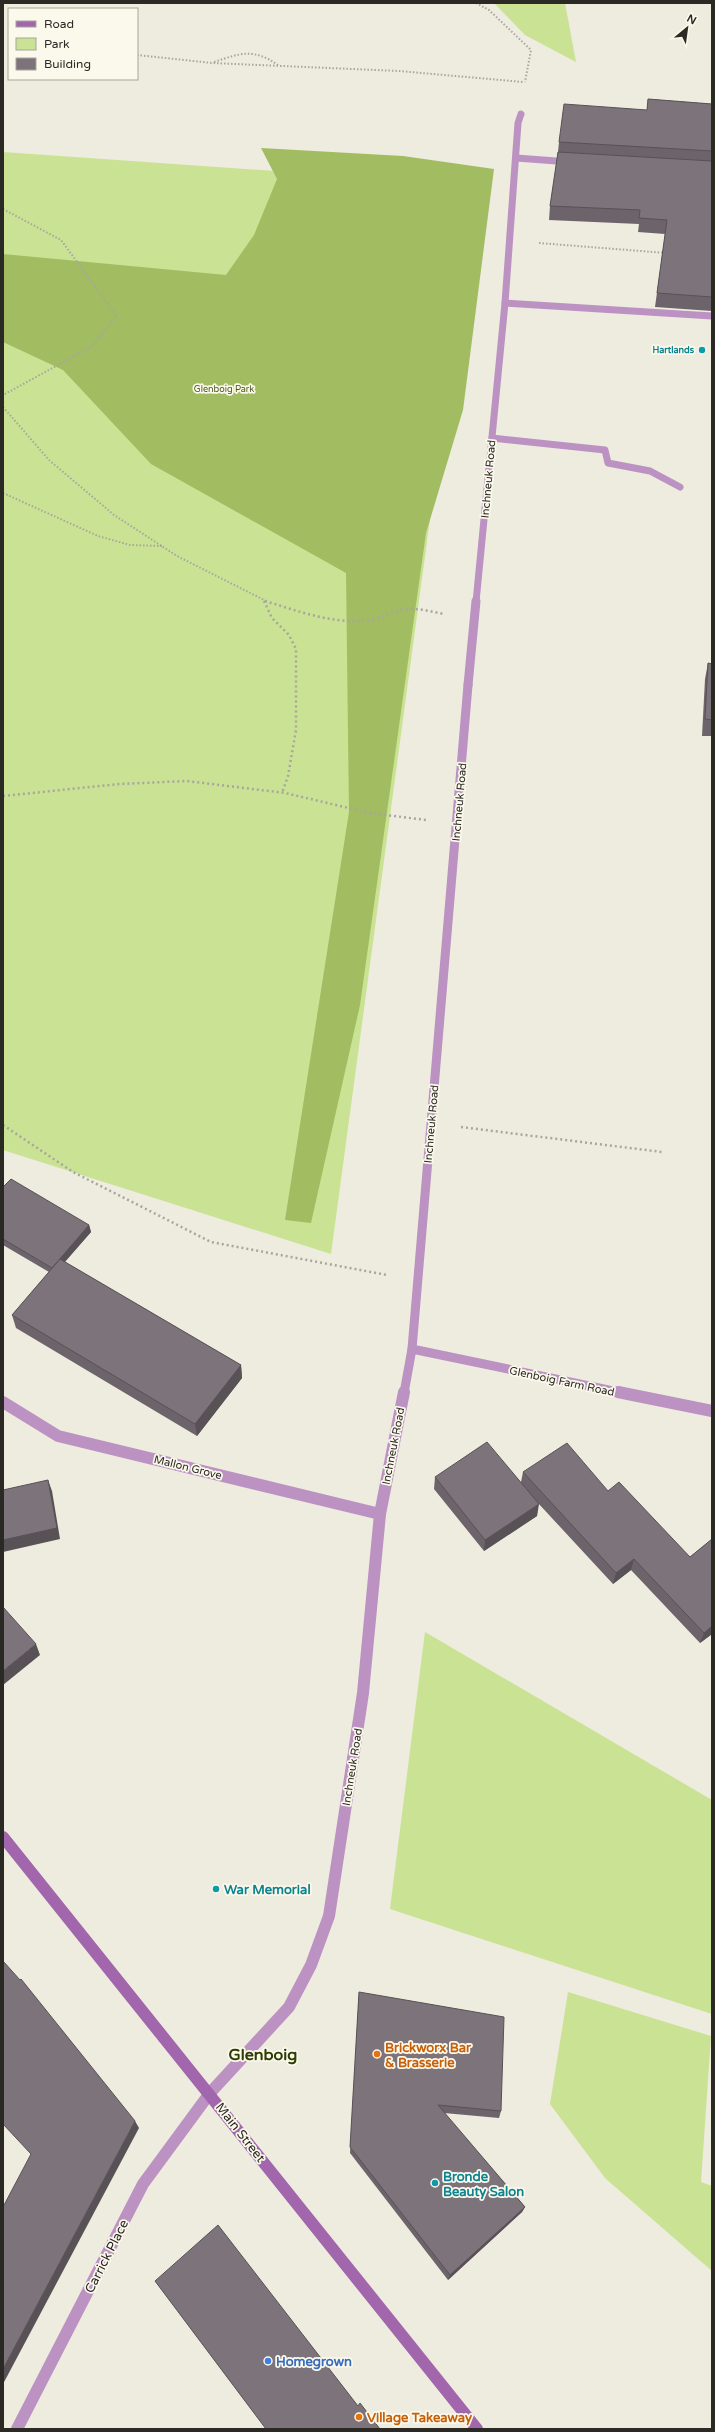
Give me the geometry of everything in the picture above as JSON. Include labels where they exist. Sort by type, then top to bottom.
[{"type":"main road","name":"Main Street","points":[[3,1837],[210,2093],[477,2429]]},
{"type":"street","name":"Inchneuk Road","points":[[210,2093],[289,2007],[311,1964],[329,1916],[364,1693],[380,1514],[412,1349],[468,685],[505,303],[518,123],[521,114]]},
{"type":"street","points":[[516,158],[579,162]]},
{"type":"street","points":[[505,303],[712,316]]},
{"type":"street","points":[[492,438],[536,441],[605,450],[608,463],[650,471],[680,487]]},
{"type":"street","name":"Glenboig Farm Road","points":[[412,1349],[712,1412]]},
{"type":"street","name":"Mallon Grove","points":[[3,1402],[58,1436],[380,1514]]},
{"type":"street","name":"Carrick Place","points":[[17,2429],[143,2184],[210,2093]]},
{"type":"path","points":[[138,55],[212,63],[399,71],[525,82],[531,50],[489,10],[476,3]]},
{"type":"path","points":[[212,63],[246,52],[263,54],[278,65]]},
{"type":"path","points":[[3,209],[61,240],[117,316],[91,346],[3,395]]},
{"type":"path","points":[[510,241],[673,254]]},
{"type":"path","points":[[3,407],[41,451],[61,471],[114,515],[162,546],[264,601],[296,612],[333,620],[370,620],[407,610],[420,609],[474,622]]},
{"type":"path","points":[[3,493],[59,520],[104,537],[136,546],[162,546]]},
{"type":"path","points":[[264,601],[272,618],[289,635],[296,649],[296,730],[290,770],[282,793]]},
{"type":"path","points":[[3,796],[119,784],[187,782],[282,793],[370,813],[457,824]]},
{"type":"path","points":[[430,1123],[662,1152]]},
{"type":"path","points":[[3,1125],[73,1172],[211,1242],[418,1280]]},
{"type":"green space","points":[[494,3],[565,3],[576,62],[525,35]]},
{"type":"green space","points":[[261,148],[403,156],[494,169],[463,410],[426,533],[360,1005],[311,1223],[285,1220],[349,812],[346,573],[151,464],[63,370],[3,342],[3,254],[226,275],[254,235],[277,179]]},
{"type":"green space","name":"Glenboig Park","points":[[3,152],[475,185],[331,1254],[3,1150]]},
{"type":"green space","points":[[425,1632],[712,1800],[712,2014],[390,1909]]},
{"type":"green space","points":[[568,1992],[711,2036],[701,2182],[712,2186],[712,2271],[605,2178],[550,2104]]},
{"type":"building","points":[[648,99],[712,104],[712,151],[559,142],[564,104],[647,110]]},
{"type":"building","points":[[558,152],[712,161],[712,297],[657,293],[667,220],[639,218],[640,210],[550,206]]},
{"type":"building","points":[[708,663],[712,664],[712,720],[705,719]]},
{"type":"building","points":[[11,1179],[89,1225],[52,1268],[3,1239],[3,1187]]},
{"type":"building","points":[[60,1259],[241,1365],[195,1424],[12,1315]]},
{"type":"building","points":[[487,1442],[539,1504],[485,1540],[435,1477]]},
{"type":"building","points":[[567,1443],[608,1491],[619,1482],[690,1557],[712,1539],[712,1626],[704,1633],[634,1559],[616,1573],[523,1472]]},
{"type":"building","points":[[48,1480],[57,1528],[3,1540],[3,1490]]},
{"type":"building","points":[[3,1607],[36,1644],[3,1671]]},
{"type":"building","points":[[3,1961],[20,1980],[21,1979],[135,2121],[3,2369],[3,2207],[31,2154],[3,2124]]},
{"type":"building","points":[[359,1992],[504,2017],[501,2111],[438,2105],[525,2207],[450,2275],[350,2147]]},
{"type":"building","points":[[218,2225],[358,2406],[360,2403],[380,2429],[266,2429],[155,2281]]},
{"type":"place","name":"Hartlands","points":[[702,350]]},
{"type":"place","name":"War Memorial","points":[[216,1889]]},
{"type":"place","name":"Brickworx Bar & Brasserie","points":[[377,2054]]},
{"type":"place","name":"Bronde Beauty Salon","points":[[435,2183]]},
{"type":"place","name":"Homegrown","points":[[268,2361]]},
{"type":"place","name":"Village Takeaway","points":[[359,2417]]},
{"type":"district","name":"Glenboig","points":[[263,2054]]}]
